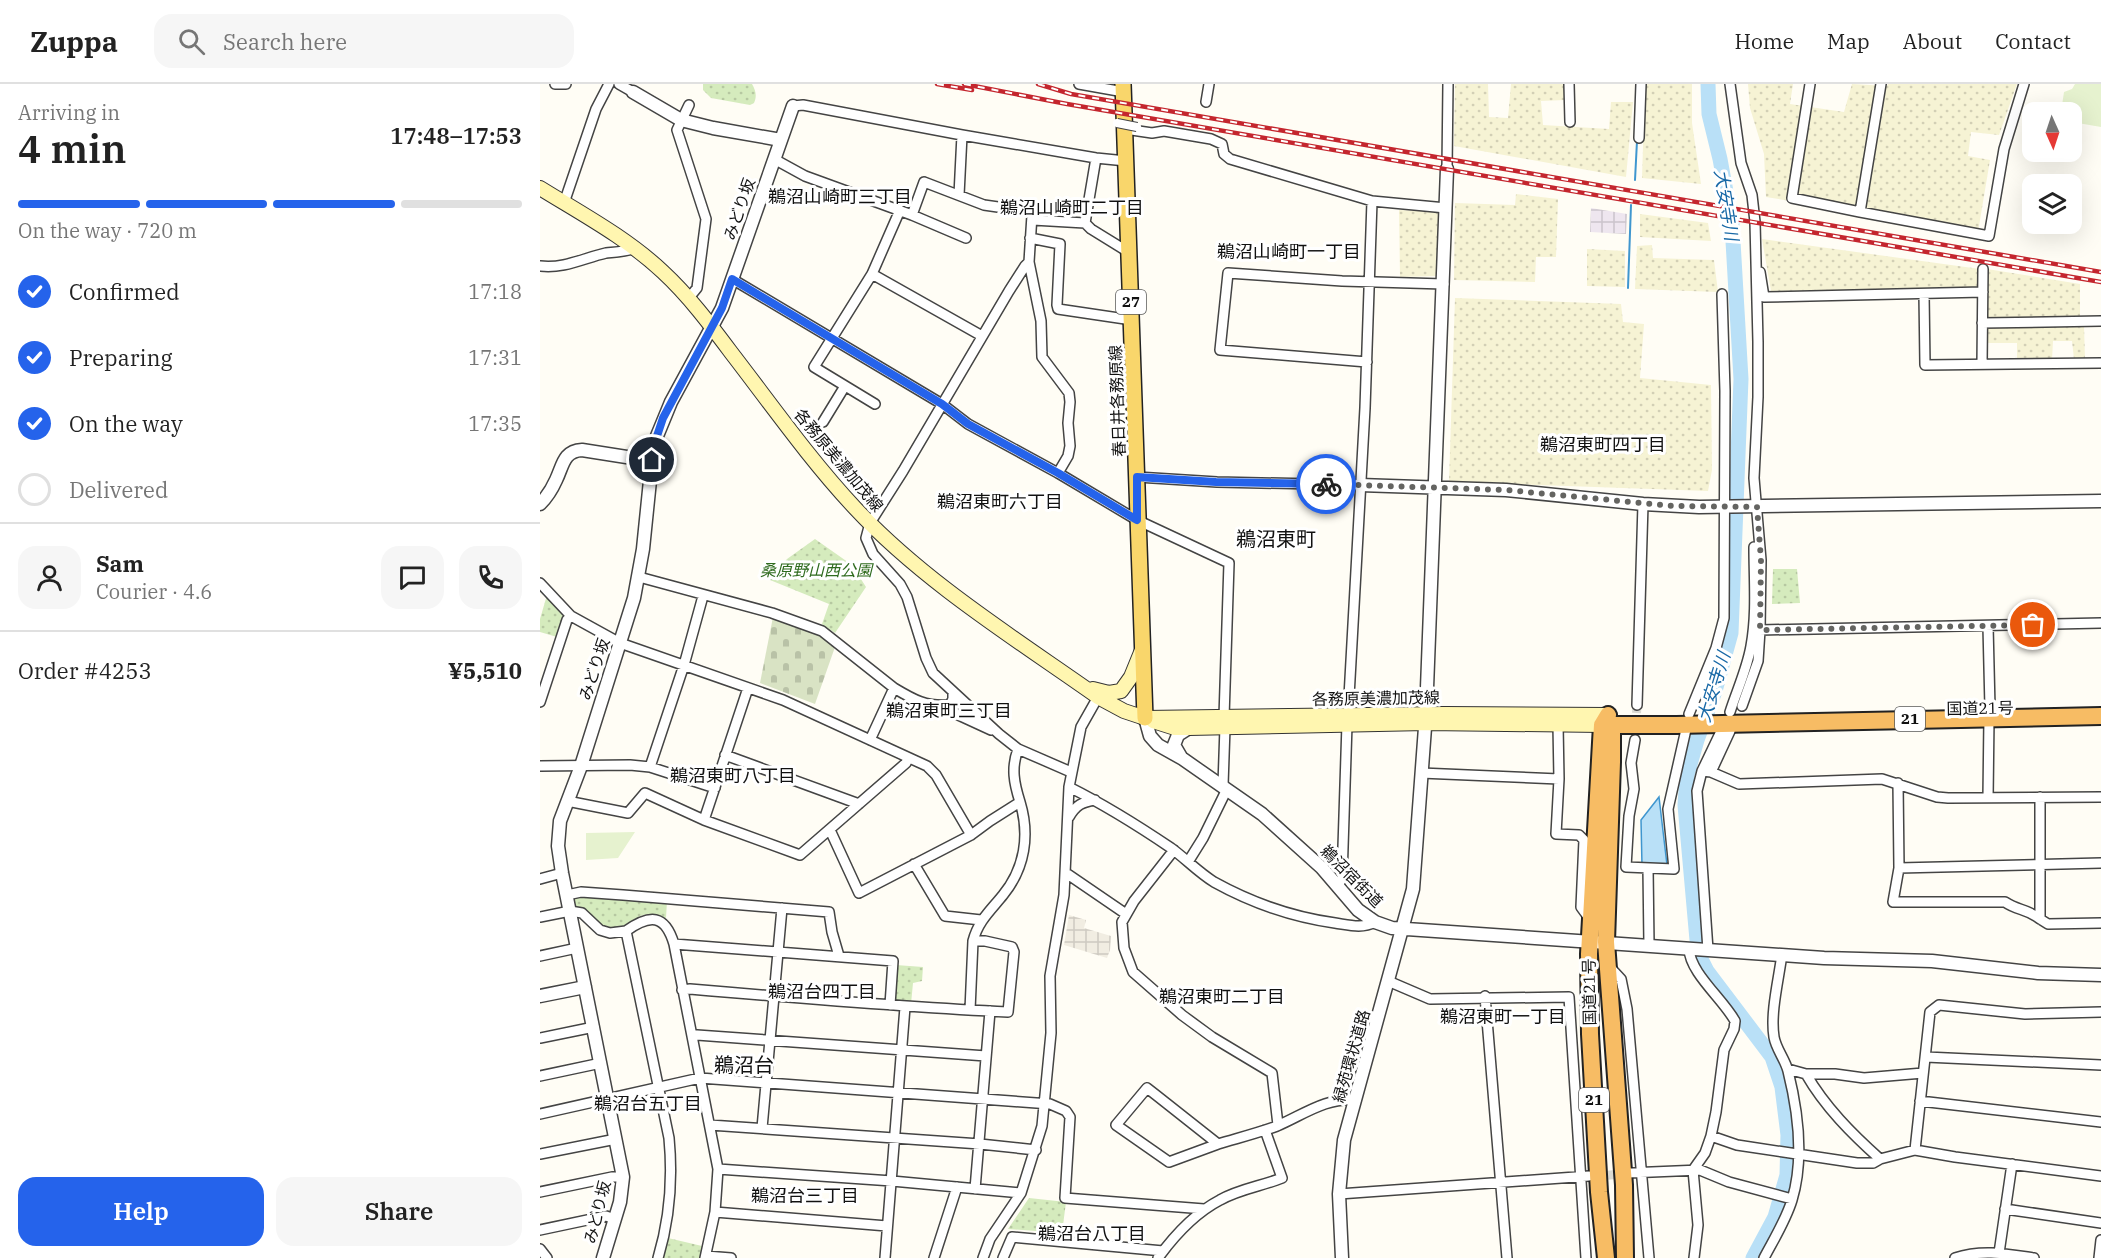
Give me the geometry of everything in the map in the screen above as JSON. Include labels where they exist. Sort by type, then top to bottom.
[{"type":"highway","name":"国道21号","points":[[1990,713],[2101,705]]},
{"type":"highway","name":"国道21号","points":[[1607,722],[1990,713],[2101,716]]},
{"type":"highway","points":[[1612,762],[1620,743],[1626,736],[1633,733],[1666,730],[1688,720]]},
{"type":"highway","name":"国道21号","points":[[1607,722],[1612,762],[1606,942],[1624,1185],[1624,1258]]},
{"type":"highway","name":"国道21号","points":[[1606,1258],[1599,1192],[1590,1034],[1589,941],[1607,722]]},
{"type":"main road","name":"春日井各務原線","points":[[1123,88],[1145,718]]},
{"type":"main road","name":"各務原美濃加茂線","points":[[540,188],[635,248],[664,273],[712,327],[790,429],[853,506],[898,550],[963,601],[1098,697],[1124,711],[1175,728],[1224,722]]},
{"type":"main road","points":[[1077,682],[1100,692],[1121,690],[1131,677],[1142,650]]},
{"type":"main road","name":"各務原美濃加茂線","points":[[1145,718],[1224,722],[1426,718],[1607,722]]},
{"type":"main road","name":"各務原美濃加茂線","points":[[1426,718],[1558,725],[1607,722]]},
{"type":"street","points":[[555,84],[566,84]]},
{"type":"street","points":[[564,202],[596,108],[609,84]]},
{"type":"street","points":[[619,84],[681,120],[781,140]]},
{"type":"street","points":[[1079,84],[1123,88]]},
{"type":"street","points":[[1206,102],[1209,84]]},
{"type":"street","points":[[1447,169],[1448,84]]},
{"type":"street","points":[[1569,84],[1570,122]]},
{"type":"street","points":[[1639,138],[1641,84]]},
{"type":"street","points":[[1728,718],[1758,661],[1761,560],[1758,523],[1754,507],[1758,397],[1755,222],[1753,205],[1741,163],[1730,84]]},
{"type":"street","points":[[1810,84],[1792,198],[1989,236],[2004,149],[2024,84]]},
{"type":"street","points":[[1860,212],[1881,84]]},
{"type":"street","points":[[688,105],[677,130],[706,219],[697,288],[688,299]]},
{"type":"street","points":[[793,106],[802,105],[962,135],[1126,161]]},
{"type":"street","name":"みどり坂","points":[[601,1258],[620,1202],[623,1177],[562,873],[558,846],[560,821],[634,598],[639,577],[652,460],[657,436],[663,418],[722,308],[793,106]]},
{"type":"street","points":[[1126,126],[1152,133],[1164,131],[1211,139],[1222,144],[1224,154],[1230,159],[1372,201],[1446,208]]},
{"type":"street","points":[[959,195],[962,135]]},
{"type":"street","points":[[1085,223],[1096,158]]},
{"type":"street","points":[[774,159],[806,176],[900,210],[966,238]]},
{"type":"street","name":"緑苑環状道路","points":[[1342,1258],[1339,1194],[1344,1140],[1413,889],[1426,718],[1447,169]]},
{"type":"street","points":[[912,215],[924,182],[984,205],[1026,211],[1032,215],[1029,262],[1041,321],[1042,357],[1069,393],[1070,446],[1068,456],[1058,473]]},
{"type":"street","points":[[1338,886],[1342,878],[1347,719],[1367,362],[1372,201]]},
{"type":"street","points":[[875,404],[814,367],[872,274],[900,210]]},
{"type":"street","points":[[1033,220],[1085,223],[1090,229],[1130,253]]},
{"type":"street","points":[[1030,238],[1060,244],[1058,309],[1132,321]]},
{"type":"street","points":[[540,266],[566,265],[607,253],[635,248]]},
{"type":"street","points":[[1755,259],[1759,267],[1764,297],[1983,292]]},
{"type":"street","points":[[1029,262],[1024,266],[870,523],[866,538],[873,554],[900,584],[907,597],[933,673],[1018,749],[1071,772]]},
{"type":"street","points":[[1982,364],[1983,269]]},
{"type":"street","points":[[1367,362],[1220,350],[1228,273],[1369,282],[1444,284]]},
{"type":"street","points":[[872,274],[982,336]]},
{"type":"street","points":[[732,279],[942,404],[968,424],[1058,473],[1137,520],[1229,562],[1224,722],[1225,787],[1203,838],[1188,862]]},
{"type":"street","points":[[1635,740],[1631,763],[1634,789],[1629,816],[1626,867],[1674,869],[1668,809],[1688,720],[1716,648],[1724,618],[1726,507],[1722,294]]},
{"type":"street","points":[[1924,294],[1925,365],[2101,363]]},
{"type":"street","points":[[1982,322],[2101,321]]},
{"type":"street","points":[[823,422],[845,386]]},
{"type":"street","points":[[540,504],[557,480],[565,457],[573,450],[652,460]]},
{"type":"street","points":[[1137,477],[1216,482],[1524,491],[1643,504],[1726,507],[2101,501]]},
{"type":"street","points":[[1636,705],[1643,504]]},
{"type":"street","points":[[1694,1258],[1698,1225],[1693,1170],[1705,1153],[1711,1136],[1724,1050],[1734,1029],[1735,1021],[1702,977],[1692,959],[1698,949],[1697,792],[1728,718],[1751,646],[1754,622],[1754,531],[1758,523]]},
{"type":"street","points":[[639,577],[772,613],[822,631],[894,688],[919,703],[950,705],[953,692]]},
{"type":"street","points":[[540,583],[571,616],[620,643],[783,700],[927,766],[936,775],[971,835]]},
{"type":"street","points":[[650,767],[684,665],[703,596]]},
{"type":"street","points":[[540,702],[567,620],[571,616]]},
{"type":"street","points":[[1760,630],[2101,623]]},
{"type":"street","points":[[1988,626],[1990,713],[1988,798]]},
{"type":"street","points":[[704,820],[748,688]]},
{"type":"street","points":[[870,740],[894,688]]},
{"type":"street","points":[[982,1258],[990,1239],[1021,1193],[1042,1126],[1051,1033],[1050,976],[1064,895],[1069,787],[1081,727],[1098,697]]},
{"type":"street","points":[[939,706],[999,734]]},
{"type":"street","points":[[969,720],[974,710]]},
{"type":"street","name":"鵜沼宿街道","points":[[1145,718],[1151,739],[1158,745],[1183,759],[1262,814],[1297,844],[1358,910],[1375,922],[1392,928],[1834,958],[1932,961],[2038,973],[2101,975]]},
{"type":"street","points":[[1558,725],[1559,779],[1556,834],[1579,835],[1584,840],[1581,907],[1590,920]]},
{"type":"street","points":[[1183,759],[1174,745],[1178,735],[1189,728]]},
{"type":"street","points":[[970,1010],[976,928],[1016,879],[1023,857],[1024,818],[1014,780],[1013,761],[1018,749]]},
{"type":"street","points":[[725,755],[859,804]]},
{"type":"street","points":[[567,801],[628,813],[645,793],[704,820],[800,855],[906,763],[908,758]]},
{"type":"street","points":[[540,766],[612,764],[650,767],[715,788]]},
{"type":"street","points":[[1707,772],[1739,784],[1882,779],[1937,797],[2101,797]]},
{"type":"street","points":[[1421,773],[1559,779]]},
{"type":"street","points":[[1898,783],[1899,868],[1893,902],[2005,902],[2013,908],[2031,911],[2048,924],[2101,923]]},
{"type":"street","points":[[1069,787],[1119,813],[1174,850],[1212,880],[1274,909],[1311,920],[1357,926],[1369,926],[1375,922]]},
{"type":"street","points":[[2040,797],[2040,919]]},
{"type":"street","points":[[1067,819],[1075,807],[1095,800]]},
{"type":"street","points":[[830,830],[859,893],[971,835],[1020,802]]},
{"type":"street","points":[[1174,850],[1159,867],[1122,922],[1124,941],[1133,972],[1204,1031],[1272,1073],[1278,1125]]},
{"type":"street","points":[[1899,868],[2101,863]]},
{"type":"street","points":[[914,864],[945,916],[981,920]]},
{"type":"street","points":[[1648,868],[1649,945]]},
{"type":"street","points":[[540,879],[562,873]]},
{"type":"street","points":[[1066,873],[1126,914]]},
{"type":"street","points":[[567,895],[581,892],[829,912],[832,933],[840,956]]},
{"type":"street","points":[[762,1128],[782,908]]},
{"type":"street","points":[[540,917],[570,911],[582,913],[600,930],[610,933],[626,930],[651,918],[664,923],[670,932],[718,1169],[715,1212],[705,1257],[730,1258]]},
{"type":"street","points":[[626,930],[669,1138],[672,1169],[667,1230],[658,1258]]},
{"type":"street","points":[[682,990],[905,1007],[1008,1012],[1014,952],[1012,947],[974,941]]},
{"type":"street","points":[[674,944],[893,961],[890,1005]]},
{"type":"street","points":[[540,956],[577,948]]},
{"type":"street","points":[[1764,1258],[1786,1217],[1796,1154],[1796,1113],[1788,1069],[1774,1038],[1774,1016],[1782,954]]},
{"type":"street","points":[[1608,965],[1621,979],[1627,1009],[1649,1258]]},
{"type":"street","points":[[1388,981],[1430,999],[1485,996],[1520,999],[1569,996],[1585,1177],[1586,1258]]},
{"type":"street","points":[[540,996],[585,987]]},
{"type":"street","points":[[1485,996],[1507,1258]]},
{"type":"street","points":[[1916,1150],[1930,1012],[1939,1005],[2025,1014],[2101,1012]]},
{"type":"street","points":[[885,1258],[905,1007]]},
{"type":"street","points":[[975,1189],[990,1011]]},
{"type":"street","points":[[540,1038],[594,1027]]},
{"type":"street","points":[[1571,1035],[1590,1034]]},
{"type":"street","points":[[692,1036],[986,1056]]},
{"type":"street","points":[[1926,1057],[2101,1065]]},
{"type":"street","points":[[540,1076],[601,1063]]},
{"type":"street","points":[[1788,1069],[1806,1074],[1835,1074],[1864,1078],[1923,1073]]},
{"type":"street","points":[[1806,1074],[1852,1135],[1880,1159]]},
{"type":"street","points":[[540,1114],[700,1078],[1045,1103],[1066,1112],[1070,1118],[1065,1198],[1204,1209]]},
{"type":"street","points":[[1218,1144],[1147,1088],[1116,1125],[1169,1162],[1265,1130],[1325,1103],[1343,1099],[1356,1100]]},
{"type":"street","points":[[1920,1101],[2101,1122]]},
{"type":"street","points":[[710,1125],[1036,1150]]},
{"type":"street","points":[[1003,1258],[1012,1237],[1160,1255],[1204,1209],[1221,1199],[1282,1178],[1265,1130]]},
{"type":"street","points":[[1711,1136],[1737,1144],[1857,1163],[1873,1163],[1880,1159],[1916,1150],[2101,1176]]},
{"type":"street","points":[[540,1154],[616,1138]]},
{"type":"street","points":[[1999,1253],[2012,1164]]},
{"type":"street","points":[[718,1169],[1021,1193]]},
{"type":"street","points":[[1628,1173],[1700,1170],[1729,1182],[1790,1198]]},
{"type":"street","points":[[540,1192],[612,1177],[623,1177]]},
{"type":"street","points":[[1339,1194],[1585,1177]]},
{"type":"street","points":[[934,1258],[957,1187]]},
{"type":"street","points":[[2005,1209],[2101,1223]]},
{"type":"street","points":[[715,1212],[887,1226]]},
{"type":"street","points":[[540,1230],[606,1216],[615,1219]]},
{"type":"street","points":[[2098,1258],[2101,1240]]},
{"type":"street","points":[[540,1249],[547,1258]]},
{"type":"street","points":[[1955,1258],[1967,1254],[1999,1253],[2034,1258]]},
{"type":"shaded area","points":[[1455,84],[1488,84],[1489,117],[1508,118],[1511,84],[1566,84],[1565,100],[1541,101],[1543,125],[1609,129],[1611,102],[1633,102],[1626,177],[1454,146]]},
{"type":"shaded area","points":[[1645,84],[1692,84],[1692,123],[1701,184],[1642,178]]},
{"type":"shaded area","points":[[1748,84],[1793,84],[1790,104],[1844,112],[1852,84],[1887,86],[1888,84],[2017,84],[1999,135],[1971,132],[1968,156],[1990,160],[1978,232],[1766,197],[1764,154],[1750,108]]},
{"type":"shaded area","points":[[1516,194],[1558,199],[1556,257],[1536,257],[1535,282],[1454,280],[1455,203],[1515,205]]},
{"type":"shaded area","points":[[1591,208],[1627,214],[1626,234],[1590,232]]},
{"type":"shaded area","points":[[1399,210],[1440,212],[1438,276],[1400,277]]},
{"type":"shaded area","points":[[1640,214],[1708,223],[1711,241],[1640,237]]},
{"type":"shaded area","points":[[1762,239],[1980,269],[1980,288],[1771,291]]},
{"type":"shaded area","points":[[1652,245],[1653,258],[1714,260],[1718,292],[1635,289],[1637,246]]},
{"type":"shaded area","points":[[1587,249],[1625,251],[1625,287],[1587,286]]},
{"type":"shaded area","points":[[1987,269],[2080,284],[2080,325],[2084,326],[2085,359],[2074,359],[2072,341],[2053,341],[2052,360],[2017,360],[2017,343],[1988,343]]},
{"type":"shaded area","points":[[1455,298],[1621,304],[1623,322],[1644,324],[1640,378],[1711,385],[1712,470],[1708,491],[1449,482]]},
{"type":"shaded area","points":[[1069,915],[1086,920],[1084,928],[1111,936],[1107,958],[1064,945]]},
{"type":"green space","points":[[703,84],[752,84],[756,94],[754,103],[750,105],[711,98],[703,90]]},
{"type":"green space","points":[[2075,84],[2101,84],[2101,127],[2082,124],[2082,102],[2062,102],[2064,92],[2072,89]]},
{"type":"green space","name":"桑原野山西公園","points":[[815,539],[852,565],[866,587],[835,633],[822,624],[829,604],[770,580],[787,559]]},
{"type":"green space","points":[[1773,569],[1797,569],[1800,603],[1772,604]]},
{"type":"green space","points":[[547,595],[565,616],[557,637],[540,632],[540,619]]},
{"type":"green space","points":[[773,617],[822,634],[835,647],[815,704],[760,683]]},
{"type":"green space","points":[[635,832],[618,858],[586,860],[586,833]]},
{"type":"green space","points":[[580,895],[667,901],[666,918],[645,914],[622,927],[609,930],[602,928],[574,908],[571,897]]},
{"type":"green space","points":[[896,965],[923,967],[922,981],[913,983],[911,1004],[892,1003]]},
{"type":"green space","points":[[1029,1198],[1066,1202],[1062,1233],[1008,1229]]},
{"type":"green space","points":[[668,1238],[702,1246],[700,1258],[662,1258]]},
{"type":"water","points":[[1659,797],[1667,865],[1642,866],[1641,820]]},
{"type":"waterway","name":"大安寺川","points":[[1708,84],[1709,114],[1732,224],[1741,379],[1731,633],[1715,691],[1687,775],[1685,805],[1697,940],[1701,959],[1707,971],[1772,1057],[1782,1087],[1788,1135],[1787,1175],[1775,1217],[1753,1258]]},
{"type":"waterway","points":[[1635,180],[1637,141]]},
{"type":"waterway","points":[[1628,288],[1631,205]]},
{"type":"tunnel","points":[[1635,740],[1637,705]]},
{"type":"tunnel","points":[[1594,1176],[1626,1174]]},
{"type":"railway","points":[[937,84],[972,90]]},
{"type":"railway","points":[[964,84],[1067,104],[2101,282]]},
{"type":"railway","points":[[1038,84],[1071,94],[2101,272]]},
{"type":"way so far","points":[[1326,484],[1506,490],[1643,504],[1757,507],[1761,560],[1760,630],[2033,625]]},
{"type":"district","name":"鵜沼山崎町三丁目","points":[[840,197]]},
{"type":"district","name":"鵜沼山崎町二丁目","points":[[1072,208]]},
{"type":"district","name":"鵜沼山崎町一丁目","points":[[1289,252]]},
{"type":"district","name":"鵜沼東町四丁目","points":[[1603,445]]},
{"type":"district","name":"鵜沼東町六丁目","points":[[1000,502]]},
{"type":"district","name":"鵜沼東町","points":[[1276,539]]},
{"type":"district","name":"鵜沼東町三丁目","points":[[949,711]]},
{"type":"district","name":"鵜沼東町八丁目","points":[[733,776]]},
{"type":"district","name":"鵜沼台四丁目","points":[[822,992]]},
{"type":"district","name":"鵜沼東町二丁目","points":[[1222,997]]},
{"type":"district","name":"鵜沼東町一丁目","points":[[1503,1017]]},
{"type":"district","name":"鵜沼台","points":[[744,1065]]},
{"type":"district","name":"鵜沼台五丁目","points":[[648,1104]]},
{"type":"district","name":"鵜沼台三丁目","points":[[805,1196]]},
{"type":"district","name":"鵜沼台八丁目","points":[[1092,1234]]},
{"type":"route","points":[[652,460],[663,418],[722,308],[732,279],[942,404],[968,424],[1058,473],[1137,520],[1137,477],[1216,482],[1326,484]]}]
